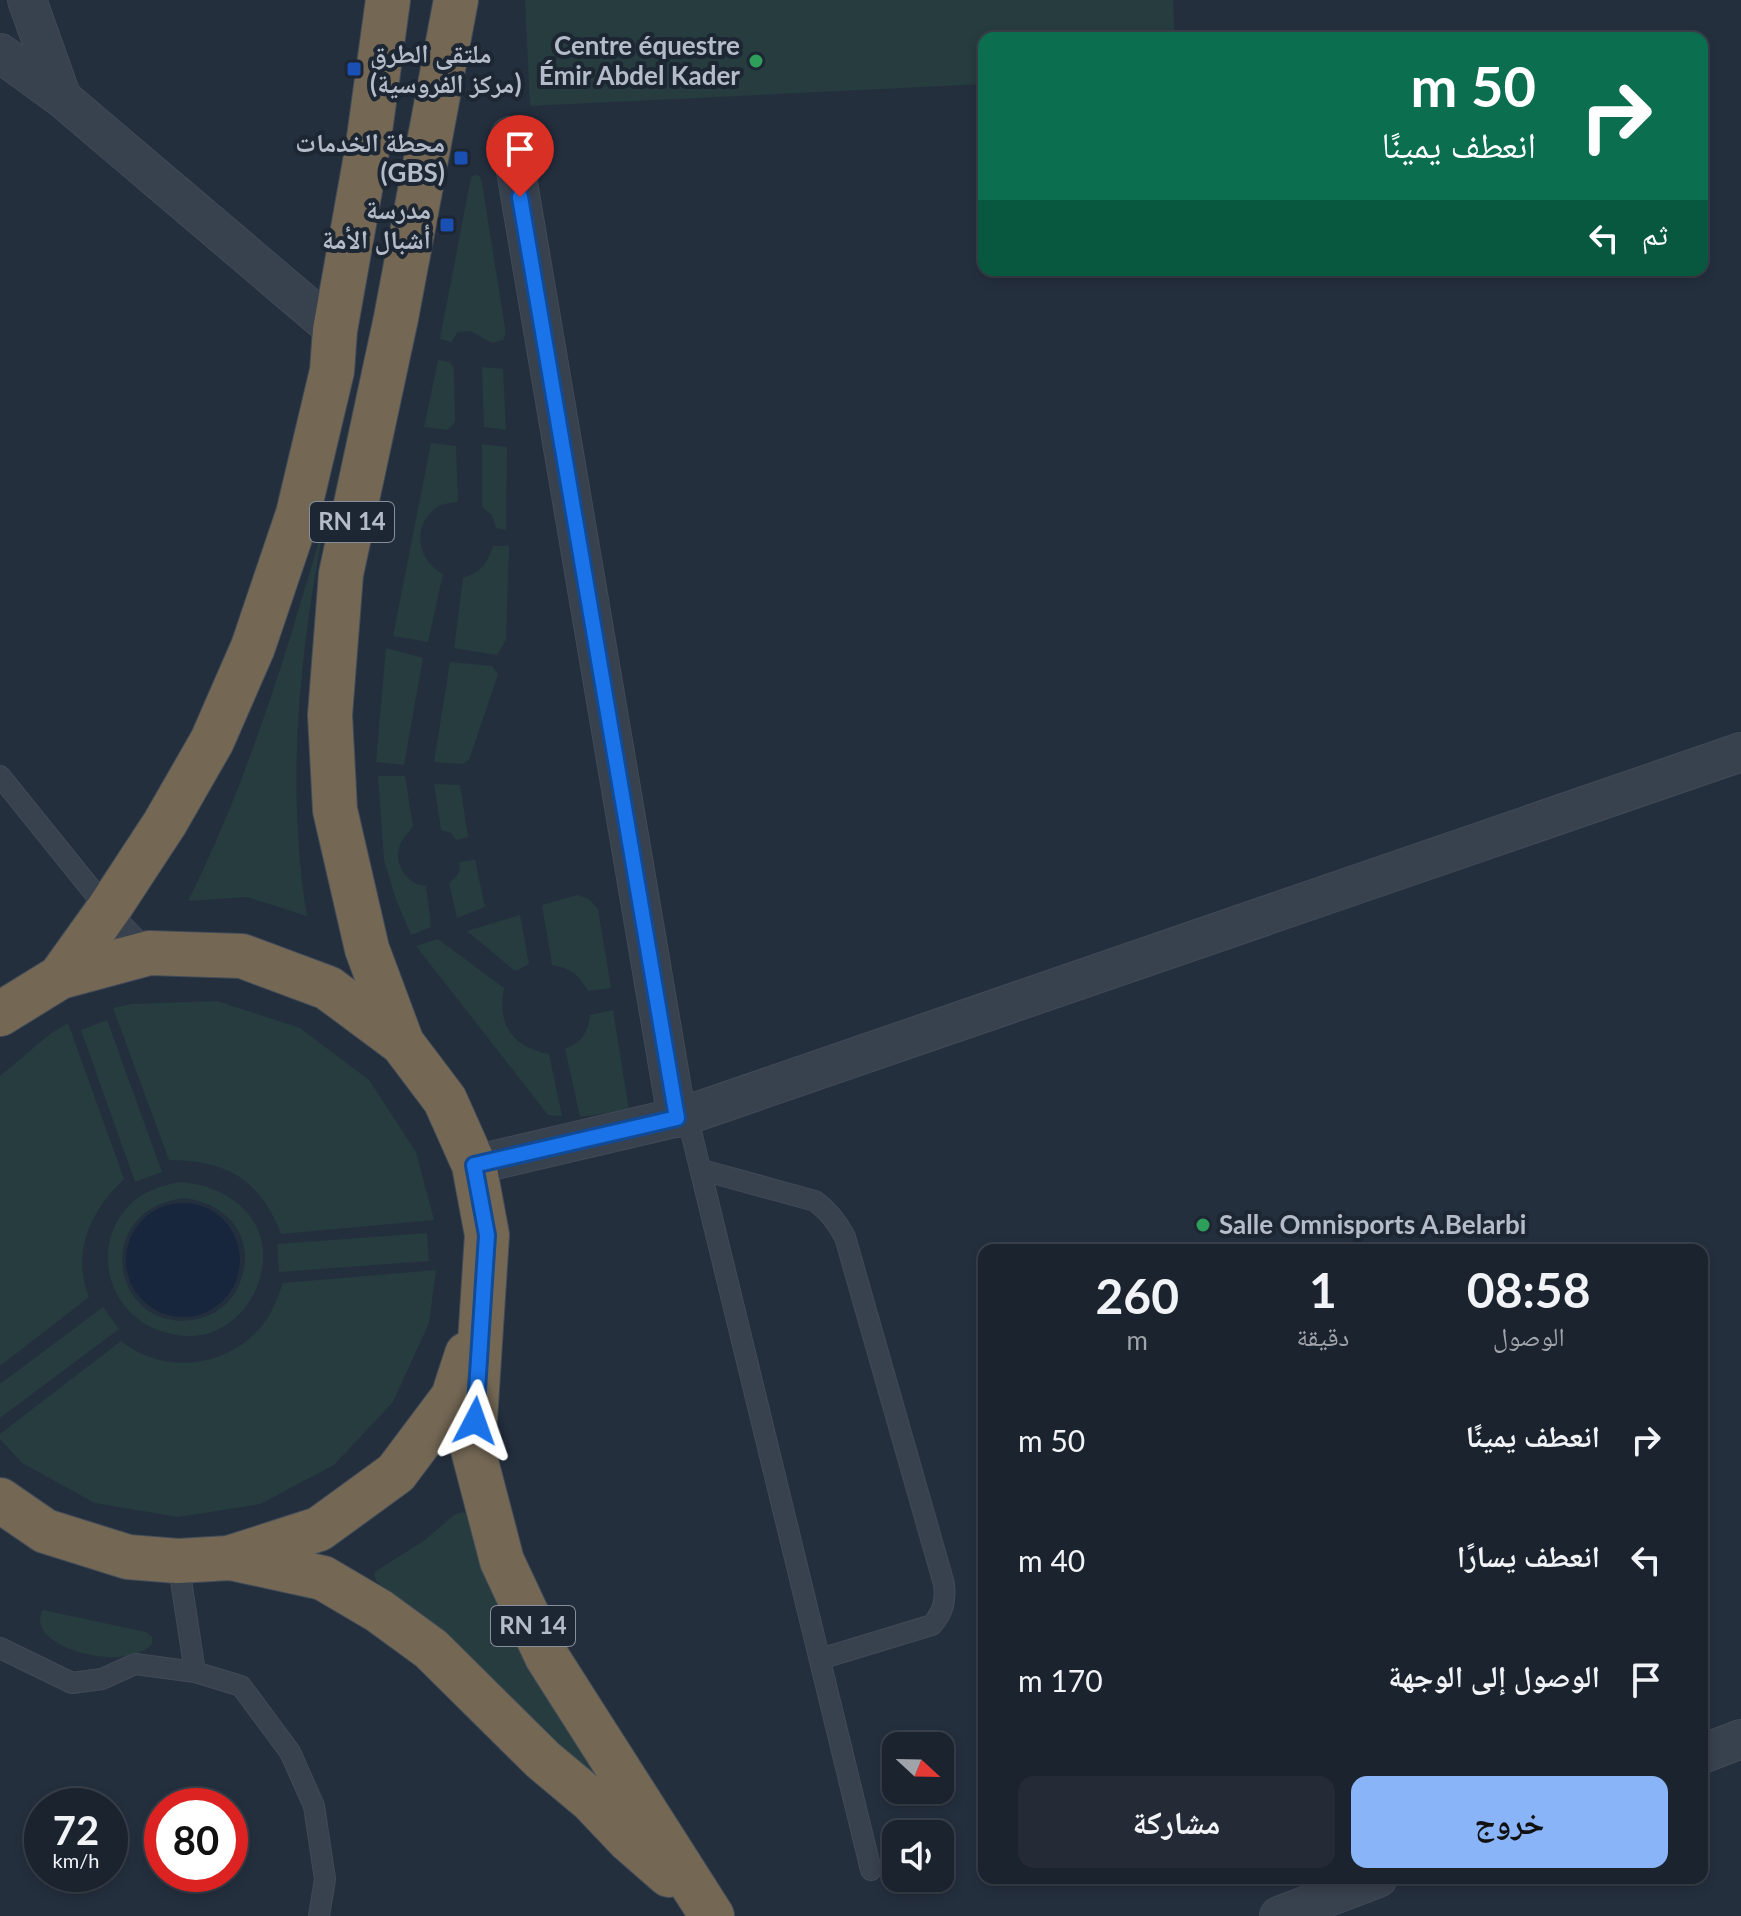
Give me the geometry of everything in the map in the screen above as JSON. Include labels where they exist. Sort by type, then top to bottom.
[{"type":"highway","name":"RN 14","points":[[60,977],[165,823],[212,741],[253,647],[298,514],[332,371],[335,330],[368,145],[388,0]]},
{"type":"highway","name":"RN 14","points":[[402,1043],[367,949],[335,810],[330,715],[341,574],[396,318],[456,0]]},
{"type":"highway","points":[[0,1014],[60,977],[149,953],[242,956],[328,988],[402,1043],[445,1100],[474,1165],[487,1235],[483,1307],[453,1397],[396,1473],[319,1529],[229,1558],[178,1561],[128,1557],[45,1531],[0,1500]]},
{"type":"highway","name":"RN 14","points":[[483,1307],[473,1450],[502,1561],[547,1657],[710,1912]]},
{"type":"highway","points":[[0,1539],[45,1531]]},
{"type":"highway","name":"RN 14","points":[[229,1558],[323,1578],[379,1611],[431,1649],[542,1759],[592,1801],[629,1840],[710,1912]]},
{"type":"street","points":[[27,0],[62,98]]},
{"type":"street","points":[[0,53],[62,98],[335,330]]},
{"type":"street","points":[[510,136],[682,1116]]},
{"type":"street","points":[[474,1165],[682,1116],[1741,752]]},
{"type":"street","points":[[1708,1752],[1741,1739]]},
{"type":"street","points":[[1279,1916],[1362,1884]]},
{"type":"lane","points":[[0,776],[108,910],[149,953]]},
{"type":"lane","points":[[682,1116],[702,1170],[871,1870]]},
{"type":"lane","points":[[702,1170],[815,1201],[839,1225],[944,1584],[946,1599],[941,1615],[932,1625],[820,1659]]},
{"type":"lane","points":[[178,1561],[195,1672]]},
{"type":"lane","points":[[0,1648],[72,1683],[102,1679],[135,1664],[195,1672],[241,1686],[290,1752],[314,1806],[325,1879],[319,1916]]},
{"type":"green space","name":"Centre équestre Émir Abdel Kader","points":[[525,0],[1173,0],[1175,32],[978,32],[978,84],[530,106]]},
{"type":"green space","points":[[480,176],[482,183],[506,334],[503,340],[492,343],[471,331],[458,332],[451,342],[440,339],[471,177]]},
{"type":"green space","points":[[438,360],[450,362],[454,368],[455,422],[448,430],[424,427]]},
{"type":"green space","points":[[482,367],[503,369],[506,430],[484,427]]},
{"type":"green space","points":[[431,443],[456,446],[458,502],[439,506],[430,513],[421,531],[422,551],[434,568],[443,574],[428,642],[393,636]]},
{"type":"green space","points":[[482,444],[507,447],[506,530],[496,528],[492,515],[482,507]]},
{"type":"green space","points":[[327,511],[309,612],[299,714],[297,815],[307,916],[247,897],[188,901],[233,801],[259,732]]},
{"type":"green space","points":[[493,546],[509,546],[506,640],[497,655],[454,648],[463,578],[482,566]]},
{"type":"green space","points":[[386,648],[423,658],[404,765],[376,762]]},
{"type":"green space","points":[[450,662],[492,666],[498,674],[469,760],[462,764],[434,762]]},
{"type":"green space","points":[[378,776],[405,776],[413,826],[401,842],[399,864],[412,881],[426,886],[431,927],[411,935],[384,860]]},
{"type":"green space","points":[[434,784],[460,785],[468,837],[456,840],[451,833],[441,830]]},
{"type":"green space","points":[[475,860],[485,907],[457,918],[449,883],[459,871],[459,862]]},
{"type":"green space","points":[[577,895],[589,899],[598,909],[611,988],[588,991],[574,973],[552,965],[542,905]]},
{"type":"green space","points":[[520,915],[529,964],[515,971],[467,931]]},
{"type":"green space","points":[[438,939],[504,988],[503,1013],[510,1032],[525,1046],[549,1054],[562,1116],[548,1115],[416,946]]},
{"type":"green space","points":[[217,1001],[300,1028],[369,1080],[416,1152],[434,1220],[281,1234],[263,1199],[238,1176],[208,1164],[169,1160],[113,1008],[131,1004]]},
{"type":"green space","points":[[613,1010],[629,1110],[580,1117],[565,1049],[583,1036],[590,1015]]},
{"type":"green space","points":[[107,1020],[162,1172],[135,1182],[81,1030]]},
{"type":"green space","points":[[68,1023],[124,1179],[102,1204],[87,1233],[82,1264],[89,1297],[0,1366],[0,1076]]},
{"type":"green space","points":[[180,1182],[216,1191],[245,1210],[261,1240],[263,1258],[254,1294],[239,1314],[219,1329],[190,1336],[161,1331],[130,1312],[111,1280],[108,1263],[109,1244],[115,1226],[126,1209],[151,1191]],"holes":[[[184,1198],[218,1209],[239,1232],[245,1262],[241,1279],[229,1301],[210,1315],[192,1320],[165,1318],[144,1307],[129,1289],[123,1267],[124,1244],[135,1223],[154,1207]]]},
{"type":"green space","points":[[427,1233],[429,1261],[279,1272],[277,1244]]},
{"type":"green space","points":[[436,1270],[429,1323],[393,1402],[334,1465],[260,1504],[178,1517],[95,1503],[22,1463],[0,1439],[0,1434],[121,1341],[156,1359],[194,1362],[212,1358],[247,1341],[261,1327],[283,1283]]},
{"type":"green space","points":[[103,1307],[119,1329],[0,1418],[0,1384]]},
{"type":"green space","points":[[462,1512],[467,1514],[477,1547],[596,1772],[587,1772],[471,1663],[376,1581],[376,1571]]},
{"type":"green space","points":[[43,1610],[146,1632],[152,1637],[152,1644],[138,1653],[120,1657],[79,1652],[60,1645],[47,1635],[40,1623]]},
{"type":"water","points":[[183,1203],[215,1212],[231,1228],[240,1260],[231,1292],[215,1308],[183,1317],[151,1308],[135,1292],[126,1260],[135,1228],[151,1212]]},
{"type":"place","name":"Centre équestre Émir Abdel Kader","points":[[756,61]]},
{"type":"place","name":"ملتقى الطرق (مركز الفروسية)","points":[[354,69]]},
{"type":"place","name":"محطة الخدمات (GBS)","points":[[461,158]]},
{"type":"place","name":"مدرسة أشبال الأمة","points":[[447,225]]},
{"type":"place","name":"Salle Omnisports A.Belarbi","points":[[1203,1225]]},
{"type":"route","points":[[475,1421],[487,1235],[474,1165],[677,1118],[520,197]]}]
